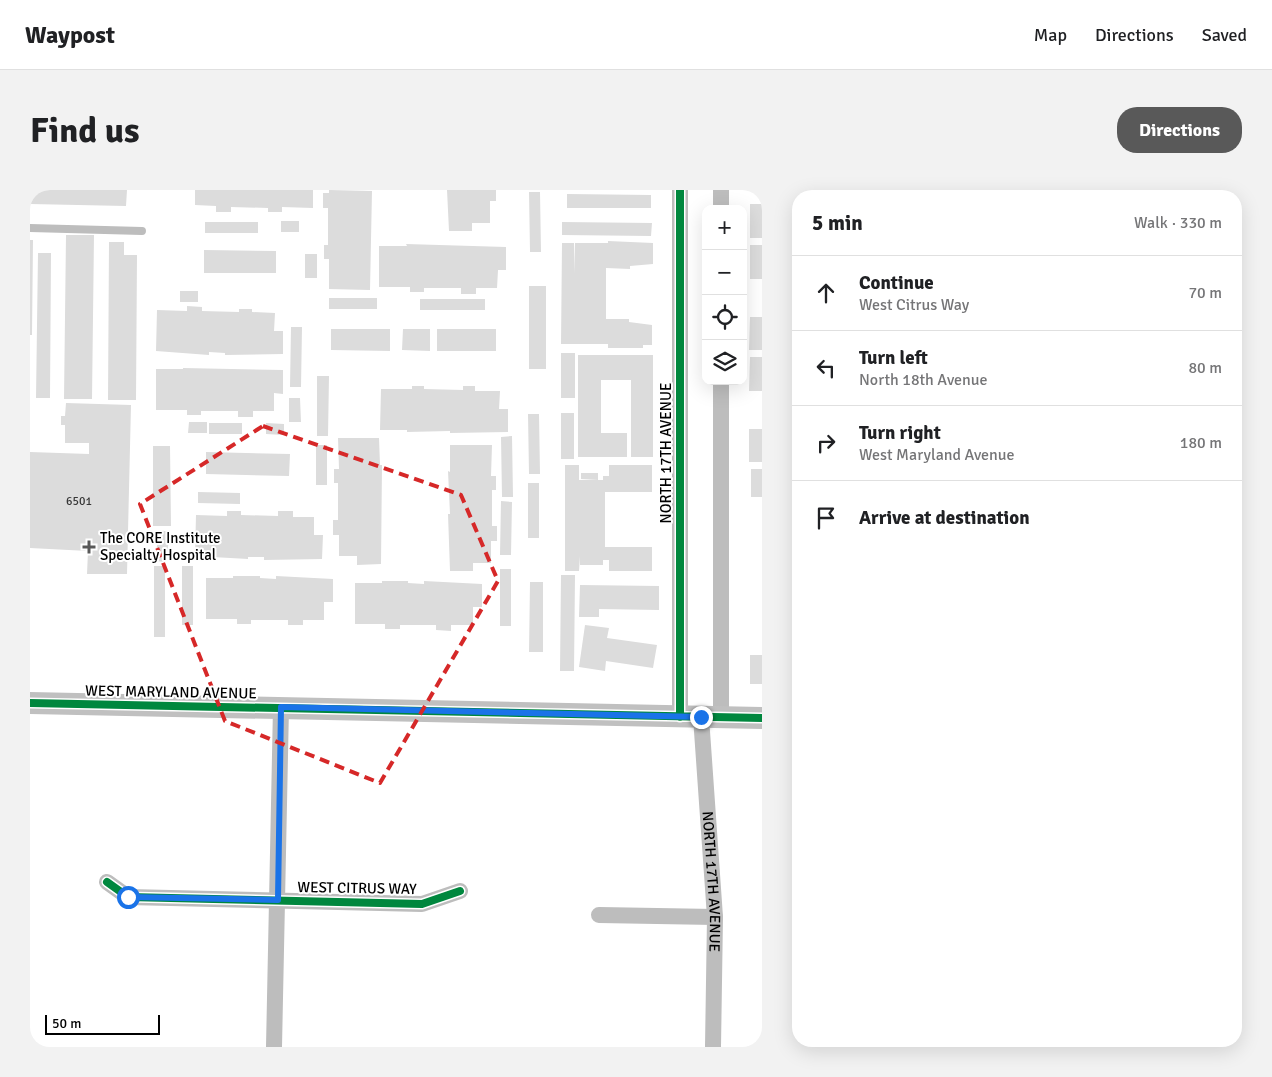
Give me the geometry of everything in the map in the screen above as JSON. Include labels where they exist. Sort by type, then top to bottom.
[{"type":"street","name":"NORTH 17TH AVENUE","points":[[680,190],[701,717],[715,917],[713,1047]]},
{"type":"street","points":[[721,190],[721,205]]},
{"type":"street","name":"NORTH 17TH AVENUE","points":[[701,717],[721,385]]},
{"type":"street","name":"WEST MARYLAND AVENUE","points":[[30,703],[762,718]]},
{"type":"street","points":[[274,1047],[281,707]]},
{"type":"street","name":"WEST CITRUS WAY","points":[[107,882],[128,897],[422,904],[460,891]]},
{"type":"street","points":[[599,915],[715,917]]},
{"type":"lane","points":[[30,228],[142,231]]},
{"type":"highlighted area","points":[[263,426],[461,495],[498,581],[380,783],[225,721],[140,504]]},
{"type":"building","points":[[30,190],[127,190],[126,206],[30,204]]},
{"type":"building","points":[[195,190],[313,190],[313,208],[282,207],[282,212],[268,212],[268,208],[231,207],[231,212],[216,212],[216,206],[195,205]]},
{"type":"building","points":[[329,190],[372,191],[370,290],[329,289],[329,259],[324,259],[324,245],[328,245],[328,208],[323,208],[323,193],[329,193]]},
{"type":"building","points":[[447,190],[496,190],[496,201],[490,201],[490,223],[472,223],[472,231],[449,231]]},
{"type":"building","points":[[529,192],[540,192],[541,252],[530,252]]},
{"type":"building","points":[[567,194],[651,195],[651,208],[567,208]]},
{"type":"building","points":[[750,204],[762,204],[762,238],[750,238]]},
{"type":"building","points":[[281,221],[299,221],[299,232],[281,232]]},
{"type":"building","points":[[205,222],[258,222],[258,233],[205,233]]},
{"type":"building","points":[[562,222],[652,223],[651,236],[562,235]]},
{"type":"building","points":[[66,235],[94,235],[92,399],[64,399]]},
{"type":"building","points":[[30,240],[33,240],[32,335],[30,335]]},
{"type":"building","points":[[608,241],[653,243],[653,264],[630,266],[630,269],[606,268],[606,319],[629,319],[629,322],[652,325],[652,345],[643,345],[643,348],[608,348],[608,344],[561,344],[562,243],[574,243],[575,273],[575,243],[608,243]]},
{"type":"building","points":[[109,242],[124,242],[124,255],[137,255],[136,400],[108,400]]},
{"type":"building","points":[[406,244],[506,247],[506,270],[498,270],[497,288],[476,288],[476,294],[461,294],[461,288],[424,288],[424,292],[410,292],[410,287],[379,287],[379,246],[407,246]]},
{"type":"building","points":[[750,245],[762,245],[762,279],[750,279]]},
{"type":"building","points":[[204,250],[276,251],[276,273],[204,273]]},
{"type":"building","points":[[38,253],[51,253],[50,398],[36,398]]},
{"type":"building","points":[[305,254],[317,254],[317,278],[305,278]]},
{"type":"building","points":[[529,286],[546,286],[546,369],[529,369]]},
{"type":"building","points":[[180,291],[198,291],[198,302],[180,302]]},
{"type":"building","points":[[329,298],[377,298],[377,309],[329,309]]},
{"type":"building","points":[[420,299],[485,299],[485,310],[420,310]]},
{"type":"building","points":[[187,306],[202,307],[202,311],[239,312],[239,309],[252,309],[252,312],[275,313],[274,331],[283,331],[283,354],[225,355],[225,353],[209,352],[209,355],[156,351],[157,310],[187,311]]},
{"type":"building","points":[[750,317],[762,317],[762,350],[749,350]]},
{"type":"building","points":[[291,327],[302,327],[301,387],[290,387]]},
{"type":"building","points":[[331,329],[390,329],[390,351],[331,350]]},
{"type":"building","points":[[403,329],[430,329],[430,351],[402,350]]},
{"type":"building","points":[[437,329],[496,329],[496,351],[437,351]]},
{"type":"building","points":[[561,353],[575,353],[575,398],[561,398]]},
{"type":"building","points":[[578,355],[653,355],[653,457],[631,457],[631,380],[601,380],[601,433],[627,433],[627,457],[578,457]]},
{"type":"building","points":[[750,357],[762,357],[762,391],[749,391]]},
{"type":"building","points":[[156,369],[283,370],[283,394],[274,393],[274,411],[253,411],[253,417],[238,417],[238,411],[201,411],[201,415],[187,415],[187,410],[156,410]]},
{"type":"building","points":[[317,376],[329,376],[328,436],[317,436]]},
{"type":"building","points":[[412,386],[424,386],[424,389],[463,390],[463,386],[475,386],[475,391],[500,391],[499,409],[508,409],[508,432],[450,433],[450,431],[407,432],[407,430],[380,430],[381,389],[412,389]]},
{"type":"building","points":[[289,398],[300,398],[301,422],[289,422]]},
{"type":"building","points":[[66,403],[131,405],[127,574],[87,574],[88,551],[30,548],[30,452],[89,454],[89,443],[65,443],[65,425],[61,425],[61,416],[65,416]]},
{"type":"building","points":[[561,413],[574,413],[574,459],[561,459]]},
{"type":"building","points":[[528,414],[539,414],[540,474],[529,474]]},
{"type":"building","points":[[189,422],[207,422],[207,433],[188,433]]},
{"type":"building","points":[[209,423],[242,423],[242,434],[209,434]]},
{"type":"building","points":[[266,423],[284,424],[284,435],[266,434]]},
{"type":"building","points":[[749,429],[762,429],[762,462],[749,462]]},
{"type":"building","points":[[512,436],[513,497],[502,497],[501,437]]},
{"type":"building","points":[[338,438],[379,438],[380,465],[382,465],[381,564],[357,565],[357,556],[339,556],[339,535],[333,535],[333,520],[338,520],[338,483],[334,483],[334,469],[339,469]]},
{"type":"building","points":[[316,445],[327,445],[327,485],[316,485]]},
{"type":"building","points":[[450,445],[492,445],[491,476],[496,476],[496,490],[492,490],[492,526],[497,526],[497,541],[491,541],[491,563],[473,563],[473,571],[450,571],[448,471],[450,472]]},
{"type":"building","points":[[153,446],[170,446],[171,526],[153,526]]},
{"type":"building","points":[[206,452],[290,454],[289,476],[206,474]]},
{"type":"building","points":[[565,465],[579,465],[579,480],[603,480],[603,476],[609,476],[609,465],[652,465],[652,492],[605,492],[605,547],[652,547],[652,571],[609,571],[609,560],[603,560],[603,565],[580,565],[580,556],[579,571],[565,571]]},
{"type":"building","points":[[751,469],[762,469],[762,497],[751,497]]},
{"type":"building","points":[[581,473],[598,473],[598,480],[581,479]]},
{"type":"building","points":[[528,483],[539,483],[539,538],[528,538]]},
{"type":"building","points":[[198,492],[240,493],[240,504],[198,503]]},
{"type":"building","points":[[501,501],[512,502],[511,555],[500,555]]},
{"type":"building","points":[[227,511],[241,511],[241,515],[278,516],[278,511],[293,511],[293,517],[314,517],[314,535],[323,535],[322,559],[264,560],[264,557],[248,557],[248,559],[195,556],[196,515],[227,516]]},
{"type":"building","points":[[159,530],[170,532],[166,562],[155,561]]},
{"type":"building","points":[[154,566],[165,566],[165,637],[154,637]]},
{"type":"building","points":[[182,566],[193,566],[193,625],[182,625]]},
{"type":"building","points":[[500,569],[511,569],[511,626],[500,626]]},
{"type":"building","points":[[561,575],[575,575],[574,671],[560,671]]},
{"type":"building","points":[[233,576],[260,576],[260,578],[276,579],[276,576],[333,579],[333,602],[324,602],[324,620],[303,620],[303,625],[288,625],[288,620],[251,620],[251,624],[237,624],[237,619],[206,619],[206,578],[233,578]]},
{"type":"building","points":[[382,581],[408,581],[408,583],[424,584],[424,581],[482,584],[482,607],[473,607],[473,625],[451,625],[451,631],[436,630],[436,625],[400,625],[400,629],[385,629],[385,624],[355,624],[355,583],[382,583]]},
{"type":"building","points":[[530,582],[543,582],[543,652],[529,652]]},
{"type":"building","points":[[580,585],[659,586],[659,610],[599,609],[599,617],[579,617]]},
{"type":"building","points":[[585,625],[609,628],[607,638],[657,645],[653,668],[606,661],[605,671],[579,667]]},
{"type":"building","points":[[750,655],[762,655],[762,684],[750,684]]},
{"type":"cycle path","points":[[680,190],[680,717]]},
{"type":"cycle path","points":[[30,703],[762,718]]},
{"type":"cycle path","points":[[107,882],[128,897],[422,904],[460,891]]},
{"type":"place","name":"The CORE Institute Specialty Hospital","points":[[89,547]]},
{"type":"route","points":[[128,897],[278,900],[281,707],[701,717]]}]
